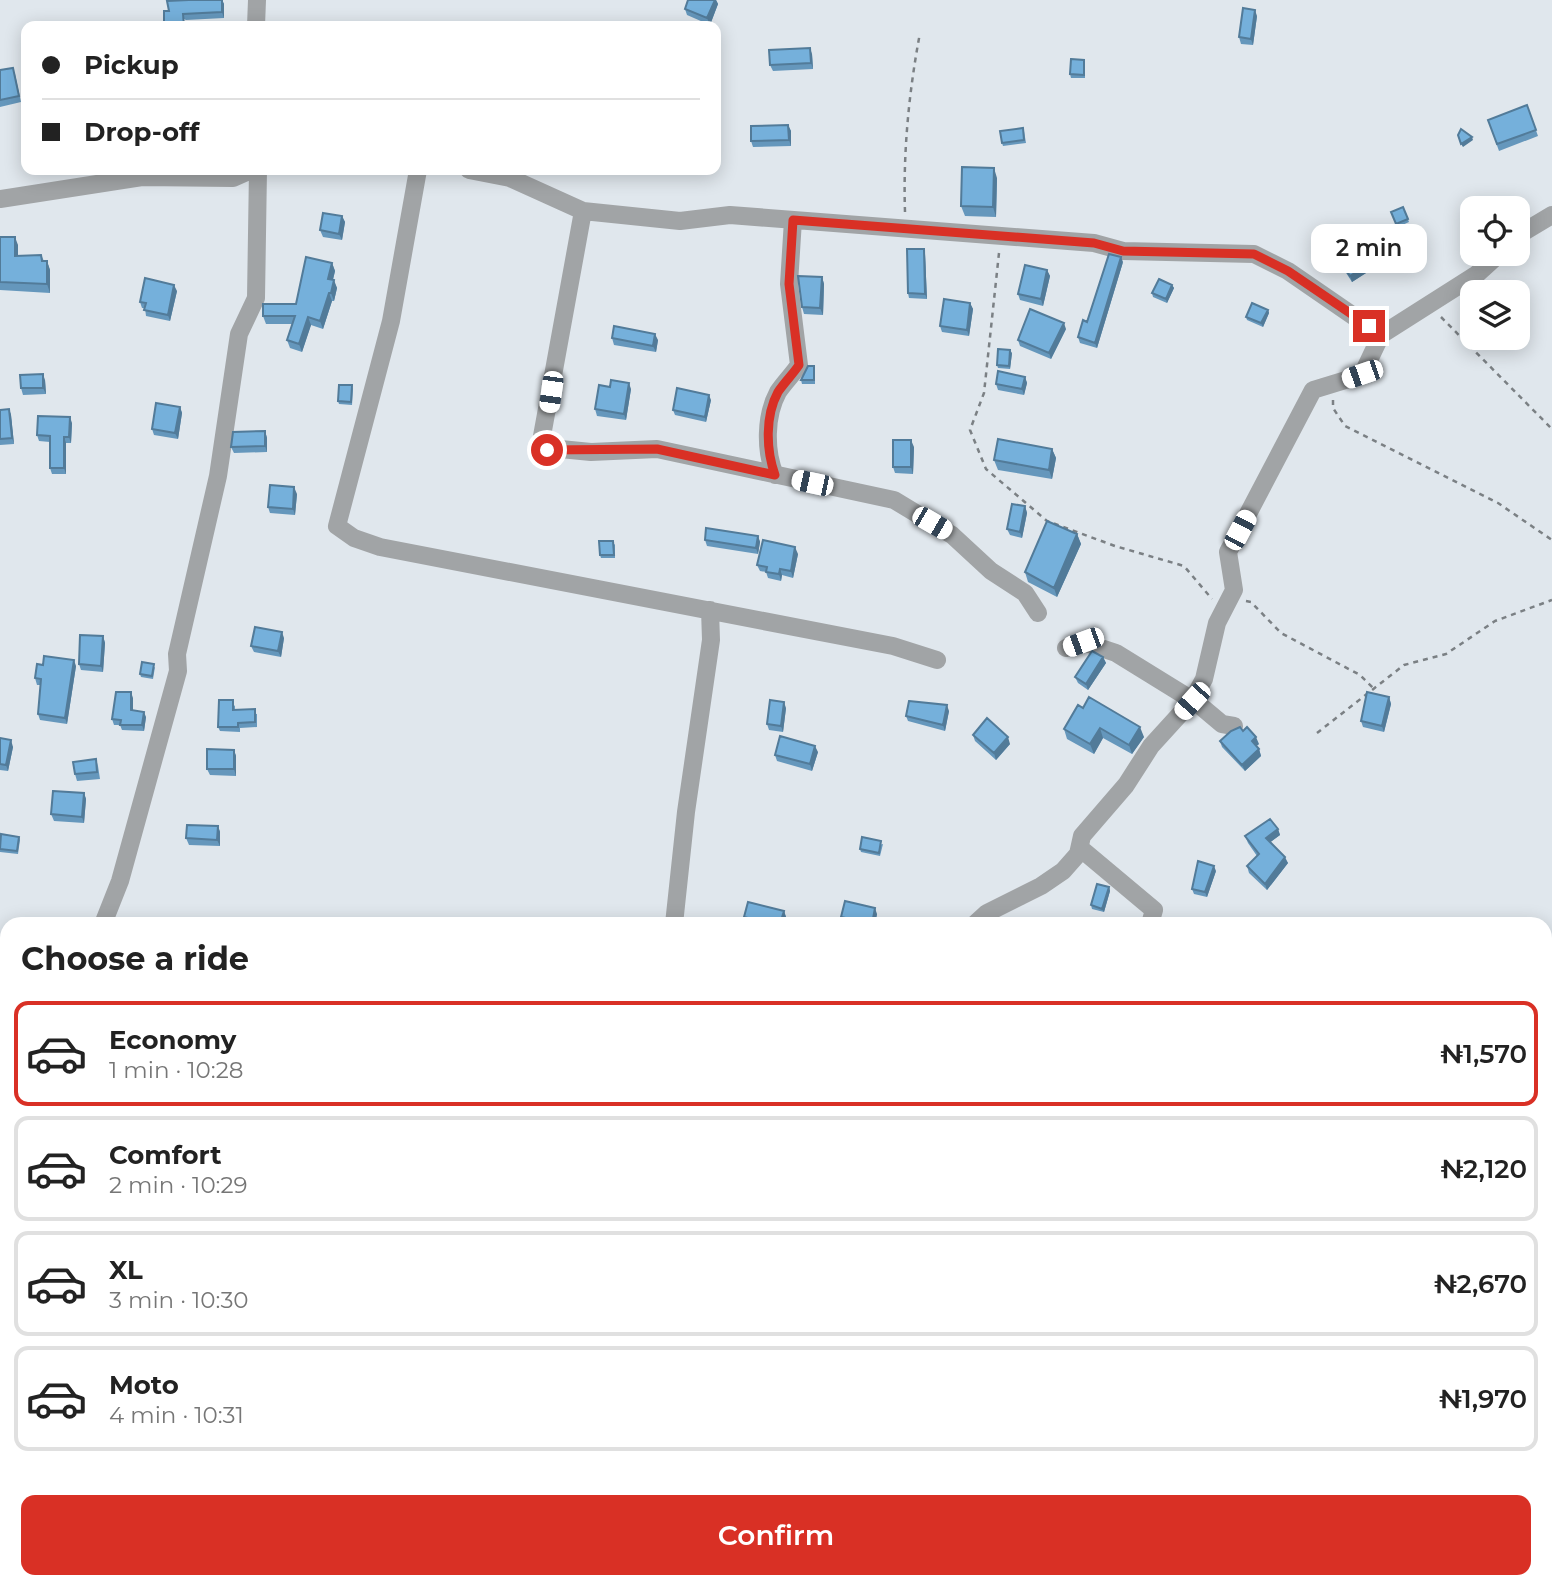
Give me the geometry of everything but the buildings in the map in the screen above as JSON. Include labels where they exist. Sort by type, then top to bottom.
[{"type":"street","points":[[256,21],[257,0]]},
{"type":"street","points":[[0,199],[142,177],[233,178],[240,175]]},
{"type":"street","points":[[106,917],[120,881],[178,671],[177,654],[218,476],[239,334],[256,298],[258,175]]},
{"type":"street","points":[[417,175],[391,321],[337,526],[354,538],[380,547],[893,646],[937,660]]},
{"type":"street","points":[[495,175],[510,178],[583,211],[680,220],[730,215],[1094,243],[1123,251],[1254,254],[1288,271],[1381,335]]},
{"type":"street","points":[[583,211],[540,447],[591,452],[657,449],[894,500],[952,535],[991,571],[1025,593],[1038,613]]},
{"type":"street","points":[[1530,228],[1552,215]]},
{"type":"street","points":[[775,475],[768,458],[772,413],[778,393],[799,365],[789,284],[793,220]]},
{"type":"street","points":[[983,917],[1053,878],[1078,854],[1082,836],[1126,785],[1151,746],[1192,701],[1204,679],[1217,623],[1234,590],[1228,552],[1313,390],[1362,374],[1381,335],[1486,266]]},
{"type":"street","points":[[675,917],[686,811],[711,639],[710,610]]},
{"type":"street","points":[[1066,648],[1083,642],[1116,653],[1192,701],[1222,724],[1234,726]]},
{"type":"street","points":[[1080,848],[1154,910],[1152,917]]},
{"type":"path","points":[[906,229],[904,178],[912,77],[919,33]]},
{"type":"path","points":[[1000,237],[984,393],[970,430],[986,469],[1047,521],[1115,546],[1184,566],[1213,600],[1251,602],[1281,633],[1360,675],[1374,689]]},
{"type":"path","points":[[1429,305],[1552,429]]},
{"type":"path","points":[[1334,384],[1333,408],[1345,426],[1498,503],[1552,540]]},
{"type":"path","points":[[1317,733],[1404,665],[1446,654],[1495,621],[1552,600]]},
{"type":"route","points":[[547,450],[591,452],[657,449],[775,475],[768,458],[768,433],[772,413],[778,393],[799,365],[789,284],[793,220],[1094,243],[1123,251],[1254,254],[1288,271],[1369,326]]}]
